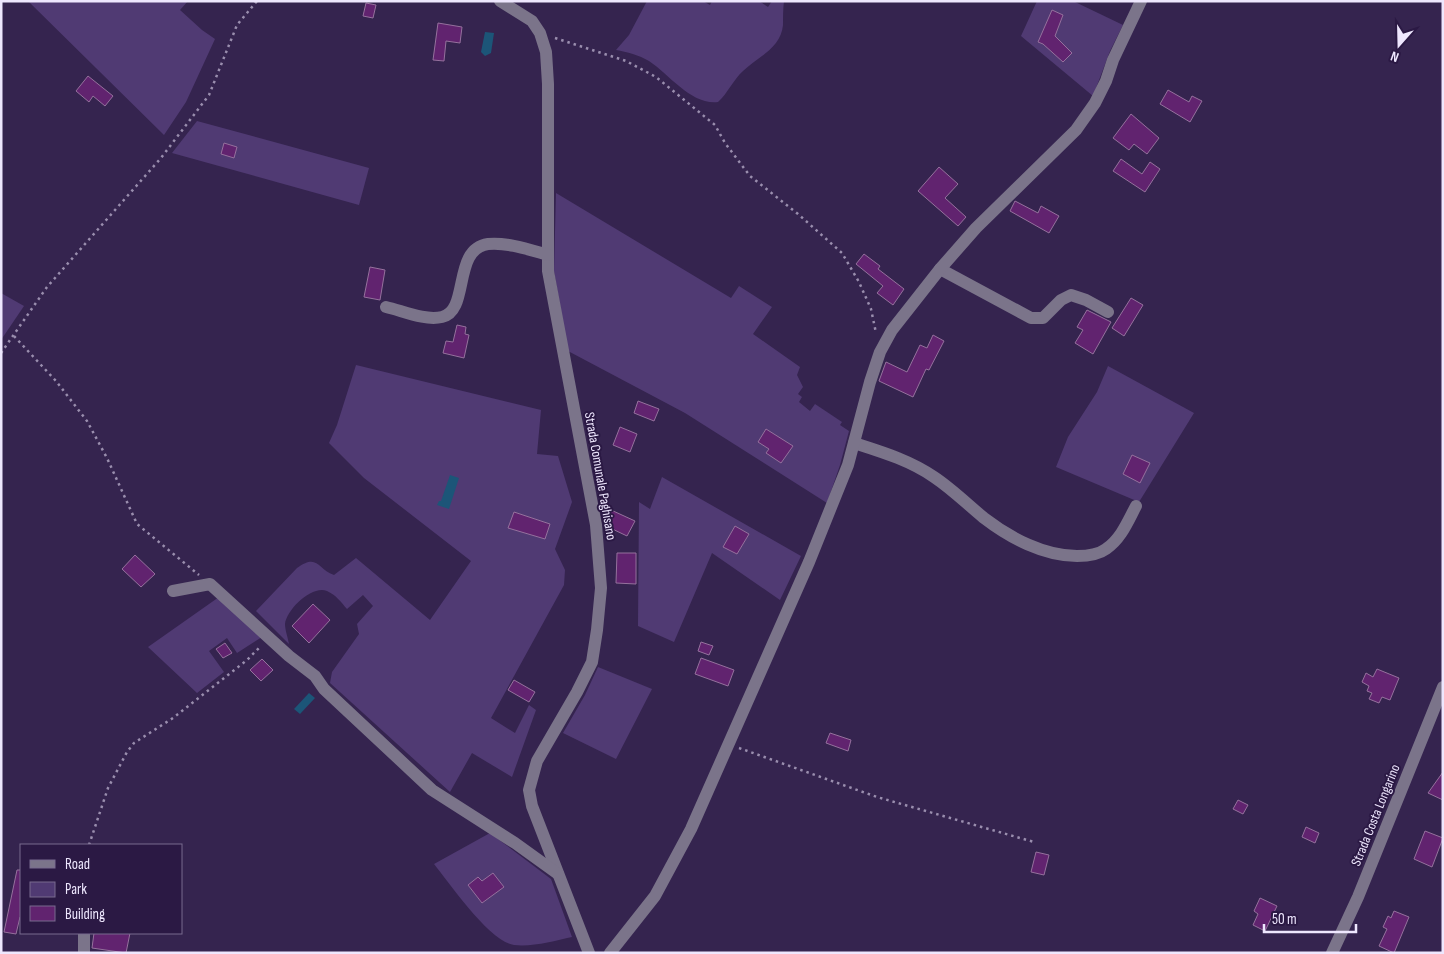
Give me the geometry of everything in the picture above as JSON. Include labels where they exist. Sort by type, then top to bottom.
[{"type":"street","name":"Strada Comunale Paghisano","points":[[500,1],[532,21],[540,33],[546,52],[548,84],[548,271],[596,525],[601,588],[598,630],[592,662],[578,692],[537,761],[529,790],[532,806],[590,953]]},
{"type":"street","points":[[610,953],[655,896],[691,829],[809,562],[848,465],[870,382],[880,352],[892,330],[940,269],[976,228],[1076,130],[1095,103],[1141,1]]},
{"type":"street","points":[[386,307],[433,318],[445,317],[454,307],[468,259],[475,250],[484,245],[502,244],[548,254]]},
{"type":"street","points":[[940,269],[1031,318],[1043,318],[1061,300],[1071,295],[1086,300],[1108,312]]},
{"type":"street","points":[[854,443],[910,463],[945,485],[984,518],[1009,534],[1032,546],[1056,554],[1085,556],[1097,554],[1105,550],[1119,536],[1136,506]]},
{"type":"street","points":[[173,591],[210,584],[315,676],[324,689],[432,790],[502,834],[558,874]]},
{"type":"street","name":"Strada Costa Longarino","points":[[1332,953],[1358,897],[1443,687]]},
{"type":"street","points":[[84,934],[84,953]]},
{"type":"path","points":[[1,353],[48,287],[161,158],[209,96],[237,25],[257,1]]},
{"type":"path","points":[[540,33],[626,61],[656,77],[715,125],[724,143],[750,176],[798,214],[842,254],[859,282],[871,309],[880,352]]},
{"type":"path","points":[[14,335],[56,381],[87,422],[107,458],[137,524],[210,584]]},
{"type":"path","points":[[88,844],[108,788],[127,752],[134,743],[167,722],[247,660],[269,637]]},
{"type":"path","points":[[728,744],[877,797],[1034,842]]},
{"type":"green space","points":[[28,1],[188,1],[180,10],[215,39],[186,102],[164,135]]},
{"type":"green space","points":[[647,1],[703,1],[710,5],[712,1],[759,1],[768,7],[772,1],[784,1],[783,25],[778,40],[773,46],[739,75],[718,102],[708,102],[681,88],[649,61],[633,54],[616,50],[629,35]]},
{"type":"green space","points":[[1037,1],[1073,1],[1123,25],[1110,51],[1093,96],[1021,36]]},
{"type":"green space","points":[[197,121],[369,168],[359,205],[172,153]]},
{"type":"green space","points":[[556,193],[731,298],[739,286],[772,307],[753,334],[800,367],[797,375],[803,387],[798,394],[802,397],[799,402],[810,411],[815,404],[842,422],[840,425],[849,431],[827,503],[685,413],[568,351],[554,271]]},
{"type":"green space","points":[[1,293],[24,306],[1,340]]},
{"type":"green space","points":[[356,365],[541,410],[537,454],[558,456],[572,502],[555,549],[565,570],[564,585],[491,718],[515,733],[529,705],[536,710],[512,777],[472,753],[450,792],[330,683],[332,672],[359,634],[357,624],[373,606],[363,595],[347,609],[336,597],[327,591],[321,590],[308,595],[295,605],[287,618],[285,626],[289,644],[256,611],[297,568],[304,564],[313,562],[334,575],[356,558],[430,620],[471,561],[364,478],[329,443],[337,425]]},
{"type":"green space","points":[[1108,366],[1194,413],[1139,502],[1056,467],[1068,437],[1097,392]]},
{"type":"green space","points":[[662,477],[801,556],[780,600],[712,553],[674,642],[638,626],[639,502],[650,509]]},
{"type":"green space","points":[[219,597],[262,637],[237,653],[227,638],[209,651],[224,672],[197,693],[148,647]]},
{"type":"green space","points":[[598,667],[652,689],[616,759],[563,733],[585,695]]},
{"type":"green space","points":[[490,833],[551,879],[572,937],[529,945],[514,945],[504,941],[494,934],[471,911],[434,864]]},
{"type":"water","points":[[485,32],[494,33],[491,53],[485,56],[481,52]]},
{"type":"water","points":[[450,475],[459,478],[449,509],[437,505],[441,501]]},
{"type":"water","points":[[309,693],[315,698],[300,714],[294,709]]},
{"type":"building","points":[[366,3],[376,5],[373,18],[363,16]]},
{"type":"building","points":[[1052,10],[1063,15],[1055,36],[1072,53],[1063,62],[1043,44],[1038,42]]},
{"type":"building","points":[[438,23],[462,27],[460,43],[446,41],[444,61],[433,60]]},
{"type":"building","points":[[88,76],[113,96],[105,106],[93,96],[89,102],[76,91]]},
{"type":"building","points":[[1168,90],[1189,102],[1192,96],[1202,101],[1190,122],[1160,104]]},
{"type":"building","points":[[1131,114],[1159,138],[1147,154],[1134,144],[1129,150],[1113,138]]},
{"type":"building","points":[[224,143],[237,147],[234,158],[221,154]]},
{"type":"building","points":[[1121,159],[1142,174],[1150,162],[1160,169],[1145,192],[1113,171]]},
{"type":"building","points":[[939,167],[958,184],[945,198],[966,217],[958,226],[918,191]]},
{"type":"building","points":[[1015,201],[1038,213],[1041,206],[1059,216],[1049,233],[1010,211]]},
{"type":"building","points":[[864,254],[880,266],[878,269],[904,289],[893,305],[877,293],[883,286],[856,264]]},
{"type":"building","points":[[370,267],[385,270],[380,300],[364,297]]},
{"type":"building","points":[[1131,298],[1143,305],[1124,336],[1112,328]]},
{"type":"building","points":[[1087,310],[1111,322],[1093,354],[1075,343],[1083,330],[1077,327]]},
{"type":"building","points":[[457,325],[466,327],[465,334],[469,335],[464,358],[443,353],[446,341],[453,342]]},
{"type":"building","points":[[933,335],[944,341],[929,370],[926,369],[913,397],[879,381],[886,362],[907,372],[920,345],[927,348]]},
{"type":"building","points":[[638,401],[659,409],[654,421],[634,413]]},
{"type":"building","points":[[620,427],[637,434],[630,452],[613,445]]},
{"type":"building","points":[[766,429],[793,446],[781,463],[766,453],[769,449],[758,442]]},
{"type":"building","points":[[1132,455],[1150,463],[1140,483],[1123,474]]},
{"type":"building","points":[[611,510],[635,521],[627,536],[604,525]]},
{"type":"building","points":[[514,512],[550,524],[545,539],[508,528]]},
{"type":"building","points":[[735,526],[749,534],[737,554],[723,547]]},
{"type":"building","points":[[617,553],[636,553],[636,584],[616,583]]},
{"type":"building","points":[[135,555],[155,574],[141,587],[122,569]]},
{"type":"building","points":[[313,604],[330,620],[309,643],[292,626]]},
{"type":"building","points":[[701,642],[713,646],[709,655],[698,651]]},
{"type":"building","points":[[225,643],[232,653],[223,658],[216,649]]},
{"type":"building","points":[[701,658],[734,670],[728,686],[695,674]]},
{"type":"building","points":[[262,659],[273,670],[261,681],[250,670]]},
{"type":"building","points":[[1377,669],[1399,678],[1390,700],[1382,697],[1379,703],[1369,699],[1372,693],[1367,691],[1369,686],[1362,682],[1366,673],[1373,677]]},
{"type":"building","points":[[514,680],[535,692],[529,702],[508,690]]},
{"type":"building","points":[[830,733],[851,740],[848,751],[826,743]]},
{"type":"building","points":[[1443,772],[1443,800],[1428,793]]},
{"type":"building","points":[[1238,800],[1248,805],[1243,814],[1233,809]]},
{"type":"building","points":[[1306,827],[1319,833],[1315,843],[1302,837]]},
{"type":"building","points":[[1425,831],[1443,838],[1432,867],[1414,859]]},
{"type":"building","points":[[1036,852],[1049,855],[1044,875],[1031,872]]},
{"type":"building","points":[[17,870],[20,870],[20,917],[16,934],[4,932]]},
{"type":"building","points":[[493,873],[504,887],[482,903],[468,885],[478,877],[482,881]]},
{"type":"building","points":[[1260,898],[1277,906],[1265,931],[1253,925],[1258,914],[1254,911]]},
{"type":"building","points":[[1394,911],[1409,917],[1394,953],[1379,946],[1387,929],[1383,927],[1388,916],[1391,918]]},
{"type":"building","points":[[94,934],[130,934],[126,953],[92,948]]}]
